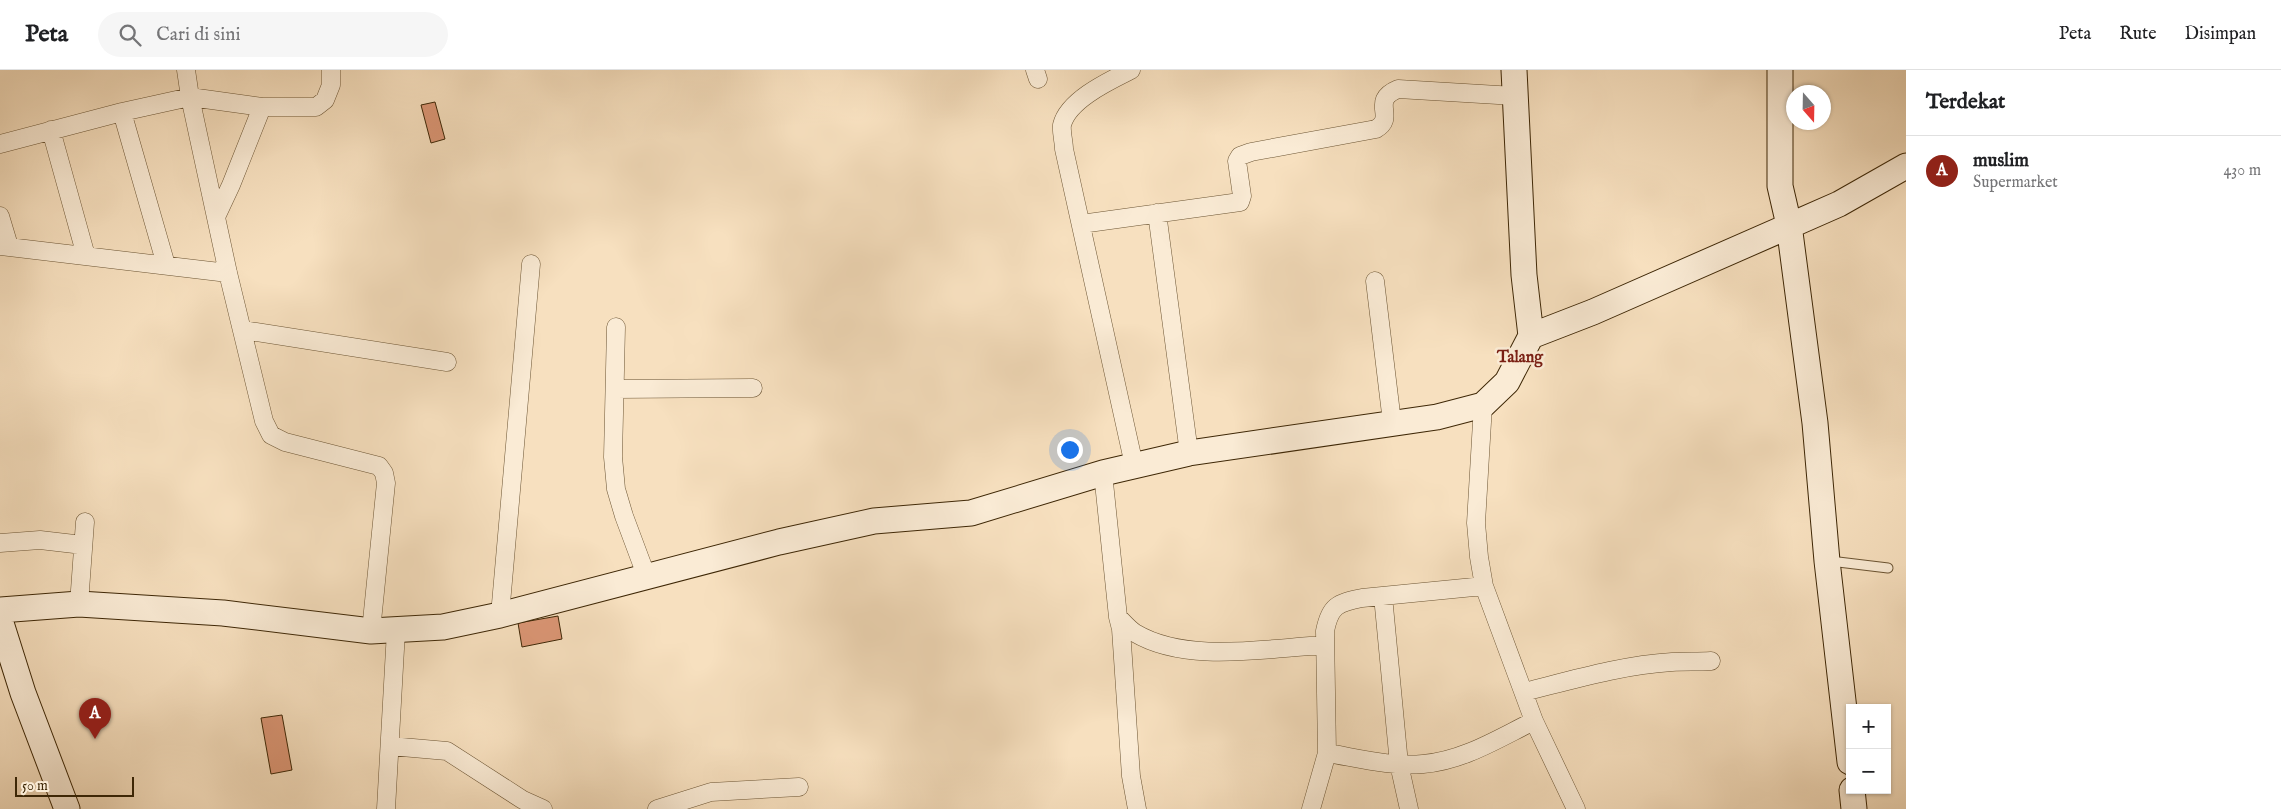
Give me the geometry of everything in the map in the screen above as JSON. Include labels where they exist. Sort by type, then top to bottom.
[{"type":"street","points":[[186,70],[190,97],[228,273],[264,421],[271,435],[286,442],[379,466],[384,473],[386,483],[371,632]]},
{"type":"street","points":[[0,144],[122,112],[190,97],[262,107],[316,107],[325,100],[331,85],[331,70]]},
{"type":"street","points":[[1130,70],[1086,95],[1068,113],[1062,126],[1064,148],[1134,465]]},
{"type":"street","points":[[0,610],[79,604],[223,613],[371,632],[443,626],[500,615],[646,575],[874,521],[971,513],[1103,473],[1188,453],[1437,417],[1483,405],[1507,382],[1531,336],[1524,275],[1514,70]]},
{"type":"street","points":[[1780,70],[1779,171],[1782,201],[1789,225],[1816,423],[1827,561],[1849,749]]},
{"type":"street","points":[[1081,224],[1240,202],[1242,196],[1237,161],[1240,156],[1251,152],[1376,129],[1383,124],[1384,99],[1387,95],[1398,89],[1515,96]]},
{"type":"street","points":[[216,217],[262,107]]},
{"type":"street","points":[[122,112],[166,265]]},
{"type":"street","points":[[51,130],[86,256]]},
{"type":"street","points":[[1531,336],[1593,312],[1839,204],[1906,166]]},
{"type":"street","points":[[1157,213],[1188,453]]},
{"type":"street","points":[[0,216],[4,246],[228,273]]},
{"type":"street","points":[[500,615],[531,264]]},
{"type":"street","points":[[1375,282],[1392,422]]},
{"type":"street","points":[[616,327],[613,458],[616,489],[646,575]]},
{"type":"street","points":[[243,330],[447,362]]},
{"type":"street","points":[[615,389],[753,388]]},
{"type":"street","points":[[1483,405],[1476,523],[1484,586],[1534,721],[1576,809]]},
{"type":"street","points":[[1103,473],[1118,617],[1121,629],[1131,776],[1137,809]]},
{"type":"street","points":[[79,604],[85,522]]},
{"type":"street","points":[[0,543],[40,540],[83,545]]},
{"type":"street","points":[[1311,809],[1327,754],[1324,645],[1328,617],[1334,607],[1344,601],[1484,586]]},
{"type":"street","points":[[1383,596],[1399,764],[1408,809]]},
{"type":"street","points":[[1118,617],[1134,633],[1155,642],[1180,648],[1226,652],[1324,645]]},
{"type":"street","points":[[0,620],[23,692],[67,809]]},
{"type":"street","points":[[386,809],[396,631]]},
{"type":"street","points":[[1524,692],[1582,677],[1634,668],[1671,662],[1711,661]]},
{"type":"street","points":[[1327,754],[1399,764],[1422,764],[1447,760],[1470,752],[1534,721]]},
{"type":"street","points":[[390,746],[447,751],[523,800],[543,809]]},
{"type":"street","points":[[657,809],[711,792],[799,786]]},
{"type":"street","points":[[1852,794],[1854,809]]},
{"type":"lane","points":[[1827,561],[1888,568]]},
{"type":"building","points":[[435,102],[445,139],[431,143],[421,105]]},
{"type":"building","points":[[558,616],[562,639],[522,647],[518,623]]},
{"type":"building","points":[[282,715],[292,770],[271,774],[261,718]]},
{"type":"place","name":"muslim","points":[[95,739]]},
{"type":"district","name":"Talang","points":[[1520,356]]}]
